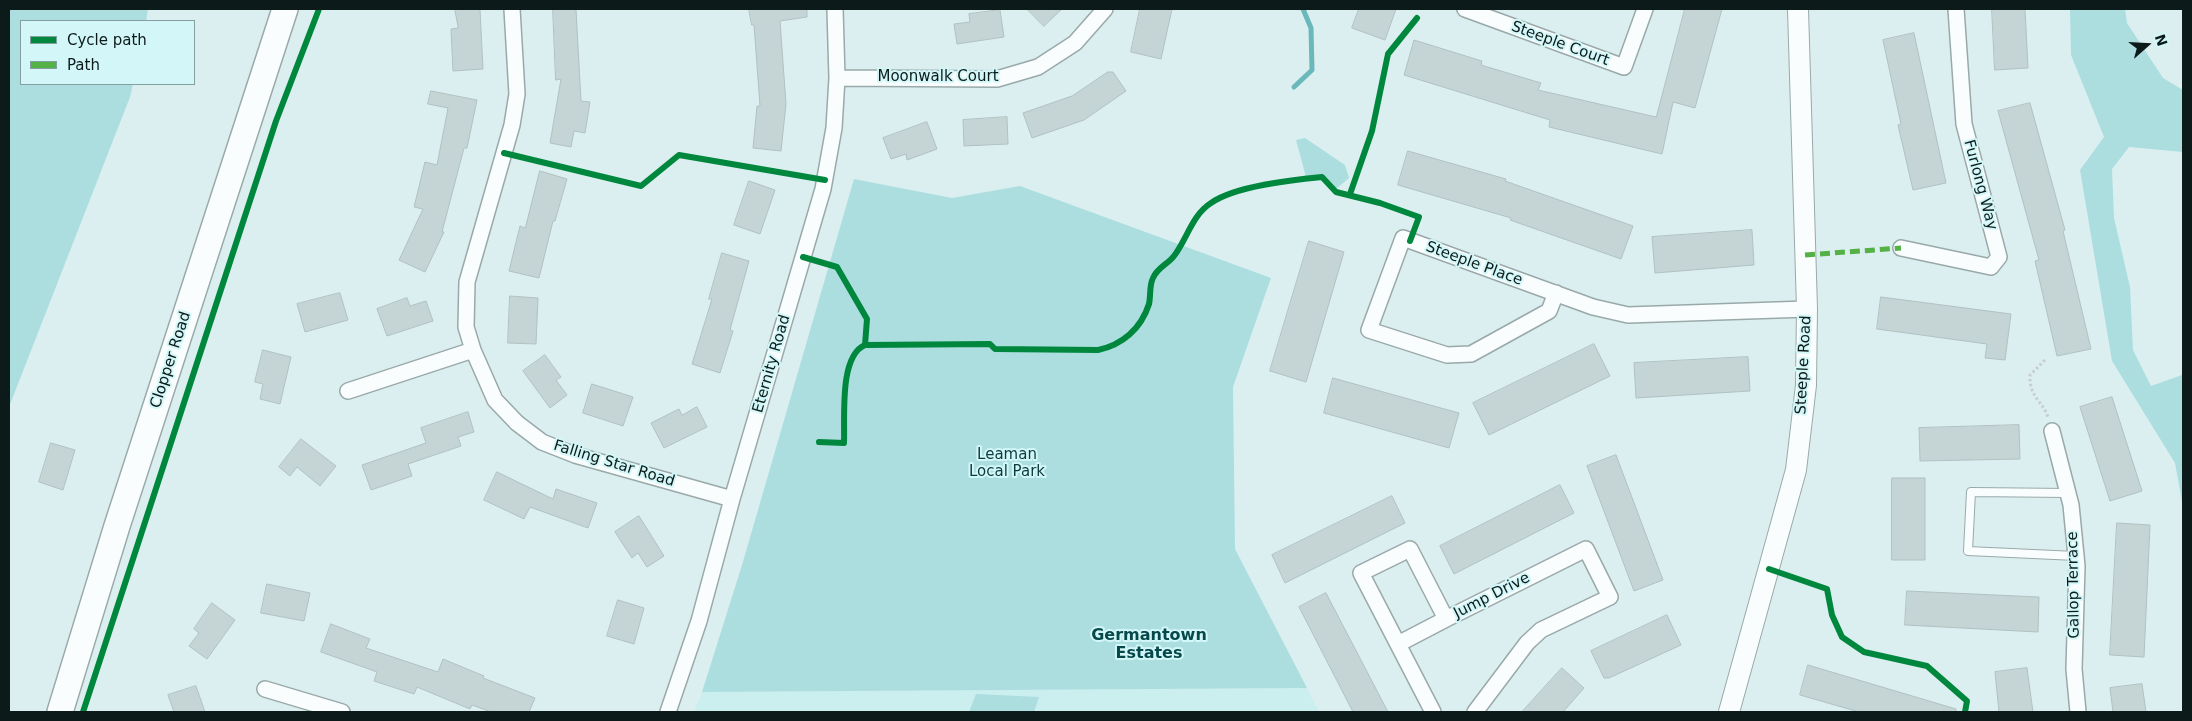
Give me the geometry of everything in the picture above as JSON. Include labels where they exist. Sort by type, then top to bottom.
[{"type":"main road","name":"Clopper Road","points":[[60,712],[120,517],[285,9]]},
{"type":"street","name":"Falling Star Road","points":[[512,9],[517,94],[512,125],[467,282],[466,327],[473,350],[495,400],[517,424],[542,442],[575,455],[732,499]]},
{"type":"street","name":"Eternity Road","points":[[668,712],[700,621],[732,499],[823,189],[834,128],[837,78],[835,9]]},
{"type":"street","name":"Moonwalk Court","points":[[837,78],[997,79],[1038,67],[1075,43],[1105,9]]},
{"type":"street","name":"Steeple Court","points":[[1465,9],[1624,68],[1645,9]]},
{"type":"street","name":"Steeple Road","points":[[1729,712],[1796,470],[1806,385],[1807,309],[1798,9]]},
{"type":"street","name":"Furlong Way","points":[[1901,248],[1990,267],[1998,257],[1964,124],[1956,9]]},
{"type":"street","name":"Steeple Place","points":[[1556,293],[1549,311],[1472,354],[1447,355],[1369,330],[1403,238],[1556,293],[1593,307],[1628,315],[1807,309]]},
{"type":"street","points":[[348,391],[473,350]]},
{"type":"street","name":"Gallop Terrace","points":[[2052,431],[2068,493],[2076,556],[2074,669],[2078,712]]},
{"type":"street","name":"Jump Drive","points":[[1433,712],[1362,572],[1410,549],[1446,619],[1586,548],[1610,596],[1541,630],[1527,643],[1475,712]]},
{"type":"street","points":[[1398,644],[1446,619]]},
{"type":"street","points":[[265,689],[342,712]]},
{"type":"lane","points":[[2068,493],[1971,492],[1968,550],[2076,556]]},
{"type":"path","points":[[2045,360],[2030,375],[2030,383],[2036,399],[2045,410],[2052,431]]},
{"type":"shaded area","points":[[1307,688],[1319,712],[694,712],[702,692]]},
{"type":"green space","points":[[9,9],[148,9],[146,20],[20,20],[20,85],[133,85],[130,97],[9,407]]},
{"type":"green space","points":[[2070,9],[2125,9],[2127,23],[2163,78],[2183,90],[2183,152],[2129,147],[2112,169],[2114,218],[2130,287],[2133,350],[2151,386],[2182,375],[2183,369],[2183,507],[2175,463],[2112,361],[2080,170],[2104,137],[2071,55]]},
{"type":"green space","points":[[1305,138],[1345,165],[1349,178],[1336,189],[1323,176],[1306,177],[1296,140]]},
{"type":"green space","name":"Leaman Local Park","points":[[854,179],[952,198],[1020,186],[1271,278],[1233,387],[1235,549],[1307,688],[702,692],[742,565]]},
{"type":"green space","points":[[976,694],[1039,697],[1034,712],[969,712]]},
{"type":"building","points":[[455,9],[480,9],[483,69],[453,71],[451,29],[458,28]]},
{"type":"building","points":[[553,9],[576,9],[581,101],[590,102],[585,133],[574,131],[571,147],[550,143],[561,79],[556,80]]},
{"type":"building","points":[[749,9],[807,9],[807,17],[780,21],[786,104],[781,151],[753,148],[757,106],[760,106],[754,25],[752,25]]},
{"type":"building","points":[[1027,9],[1062,9],[1044,26]]},
{"type":"building","points":[[1140,9],[1172,9],[1161,59],[1131,52]]},
{"type":"building","points":[[1359,9],[1396,9],[1385,40],[1352,28]]},
{"type":"building","points":[[1685,9],[1722,9],[1695,108],[1673,102],[1662,154],[1549,127],[1550,120],[1404,75],[1414,40],[1482,61],[1481,65],[1541,83],[1538,90],[1656,117]]},
{"type":"building","points":[[1992,9],[2025,9],[2028,68],[1995,70]]},
{"type":"building","points":[[1000,10],[1004,37],[957,44],[954,24],[970,22],[969,14]]},
{"type":"building","points":[[1914,33],[1946,183],[1913,190],[1898,125],[1901,124],[1883,40]]},
{"type":"building","points":[[1108,72],[1113,72],[1126,91],[1084,120],[1032,138],[1023,113],[1072,96]]},
{"type":"building","points":[[431,91],[477,100],[467,148],[464,148],[442,232],[444,232],[425,272],[399,260],[423,209],[414,207],[425,162],[437,165],[448,108],[428,104]]},
{"type":"building","points":[[2030,103],[2065,230],[2063,231],[2091,349],[2057,356],[2035,261],[2039,260],[1998,111]]},
{"type":"building","points":[[1007,117],[1008,144],[964,146],[963,120]]},
{"type":"building","points":[[927,122],[937,149],[907,160],[906,154],[891,159],[883,138]]},
{"type":"building","points":[[1408,151],[1506,179],[1505,181],[1633,226],[1621,259],[1510,220],[1511,218],[1398,185]]},
{"type":"building","points":[[540,171],[567,179],[555,221],[553,221],[539,278],[509,271],[520,226],[525,228]]},
{"type":"building","points":[[749,181],[775,190],[760,234],[734,225]]},
{"type":"building","points":[[1752,230],[1754,265],[1655,273],[1652,237]]},
{"type":"building","points":[[1309,241],[1344,252],[1306,382],[1270,371]]},
{"type":"building","points":[[722,253],[749,261],[730,330],[733,331],[720,373],[692,364],[712,299],[709,299]]},
{"type":"building","points":[[340,293],[348,320],[305,332],[297,304]]},
{"type":"building","points":[[510,296],[538,298],[536,344],[508,343]]},
{"type":"building","points":[[1881,297],[2011,314],[2005,360],[1985,358],[1987,344],[1877,329]]},
{"type":"building","points":[[407,298],[410,306],[426,301],[433,321],[387,336],[377,309]]},
{"type":"building","points":[[1594,344],[1610,376],[1489,435],[1473,403]]},
{"type":"building","points":[[263,350],[291,357],[280,404],[260,399],[263,384],[255,382]]},
{"type":"building","points":[[545,355],[561,377],[556,380],[567,395],[550,408],[523,371]]},
{"type":"building","points":[[1748,357],[1750,391],[1636,398],[1634,363]]},
{"type":"building","points":[[1333,378],[1459,413],[1449,448],[1324,413]]},
{"type":"building","points":[[592,384],[633,397],[623,426],[583,413]]},
{"type":"building","points":[[2112,397],[2142,491],[2110,501],[2080,407]]},
{"type":"building","points":[[697,407],[707,427],[664,448],[651,423],[679,409],[682,415]]},
{"type":"building","points":[[468,412],[474,432],[458,437],[461,446],[408,464],[412,476],[371,490],[362,465],[426,443],[421,428]]},
{"type":"building","points":[[2019,425],[2020,459],[1920,461],[1919,428]]},
{"type":"building","points":[[301,439],[336,466],[320,486],[297,467],[290,476],[279,467]]},
{"type":"building","points":[[51,443],[75,450],[63,490],[39,482]]},
{"type":"building","points":[[1616,455],[1663,580],[1634,591],[1587,466]]},
{"type":"building","points":[[497,472],[553,499],[556,489],[597,503],[588,528],[530,507],[524,519],[484,500]]},
{"type":"building","points":[[1892,478],[1925,478],[1925,560],[1892,560]]},
{"type":"building","points":[[1560,485],[1574,513],[1454,574],[1440,546]]},
{"type":"building","points":[[1392,496],[1405,523],[1285,583],[1272,555]]},
{"type":"building","points":[[639,516],[664,556],[647,567],[638,553],[632,558],[615,532]]},
{"type":"building","points":[[2117,523],[2150,525],[2144,657],[2110,655]]},
{"type":"building","points":[[267,584],[310,593],[304,621],[261,613]]},
{"type":"building","points":[[1907,591],[2039,597],[2038,632],[1905,625]]},
{"type":"building","points":[[1326,593],[1388,712],[1353,712],[1299,607]]},
{"type":"building","points":[[618,600],[644,608],[634,644],[607,636]]},
{"type":"building","points":[[212,603],[235,620],[207,659],[189,646],[199,633],[194,629]]},
{"type":"building","points":[[1667,615],[1681,645],[1609,678],[1604,678],[1591,651]]},
{"type":"building","points":[[331,624],[370,639],[366,648],[438,672],[443,659],[484,676],[483,678],[535,698],[529,712],[491,712],[472,705],[470,709],[417,687],[414,694],[374,681],[377,672],[321,652]]},
{"type":"building","points":[[1808,665],[1956,709],[1956,712],[1859,712],[1800,695]]},
{"type":"building","points":[[1562,668],[1584,688],[1563,712],[1522,712]]},
{"type":"building","points":[[2027,668],[2033,712],[1999,712],[1995,672]]},
{"type":"building","points":[[2142,684],[2146,712],[2113,712],[2110,688]]},
{"type":"building","points":[[196,686],[205,712],[174,712],[168,695]]},
{"type":"waterway","points":[[1294,87],[1312,70],[1311,28],[1303,9]]},
{"type":"marked path","points":[[1805,255],[1901,248]]},
{"type":"cycle path","points":[[83,712],[276,121],[319,9]]},
{"type":"cycle path","points":[[1350,194],[1372,131],[1388,54],[1417,18]]},
{"type":"cycle path","points":[[504,153],[641,186],[679,155],[825,180]]},
{"type":"cycle path","points":[[819,442],[844,443],[844,403],[847,374],[851,361],[857,351],[865,345],[990,344],[995,349],[1098,350],[1123,340],[1136,328],[1145,313],[1149,304],[1151,284],[1155,275],[1174,256],[1199,214],[1211,203],[1234,192],[1264,185],[1322,177],[1336,192],[1380,203],[1419,217],[1410,241]]},
{"type":"cycle path","points":[[803,257],[837,267],[867,319],[865,345]]},
{"type":"cycle path","points":[[1769,569],[1827,589],[1832,615],[1842,637],[1864,652],[1927,666],[1967,701],[1965,712]]},
{"type":"district","name":"Germantown Estates","points":[[1149,645]]}]
